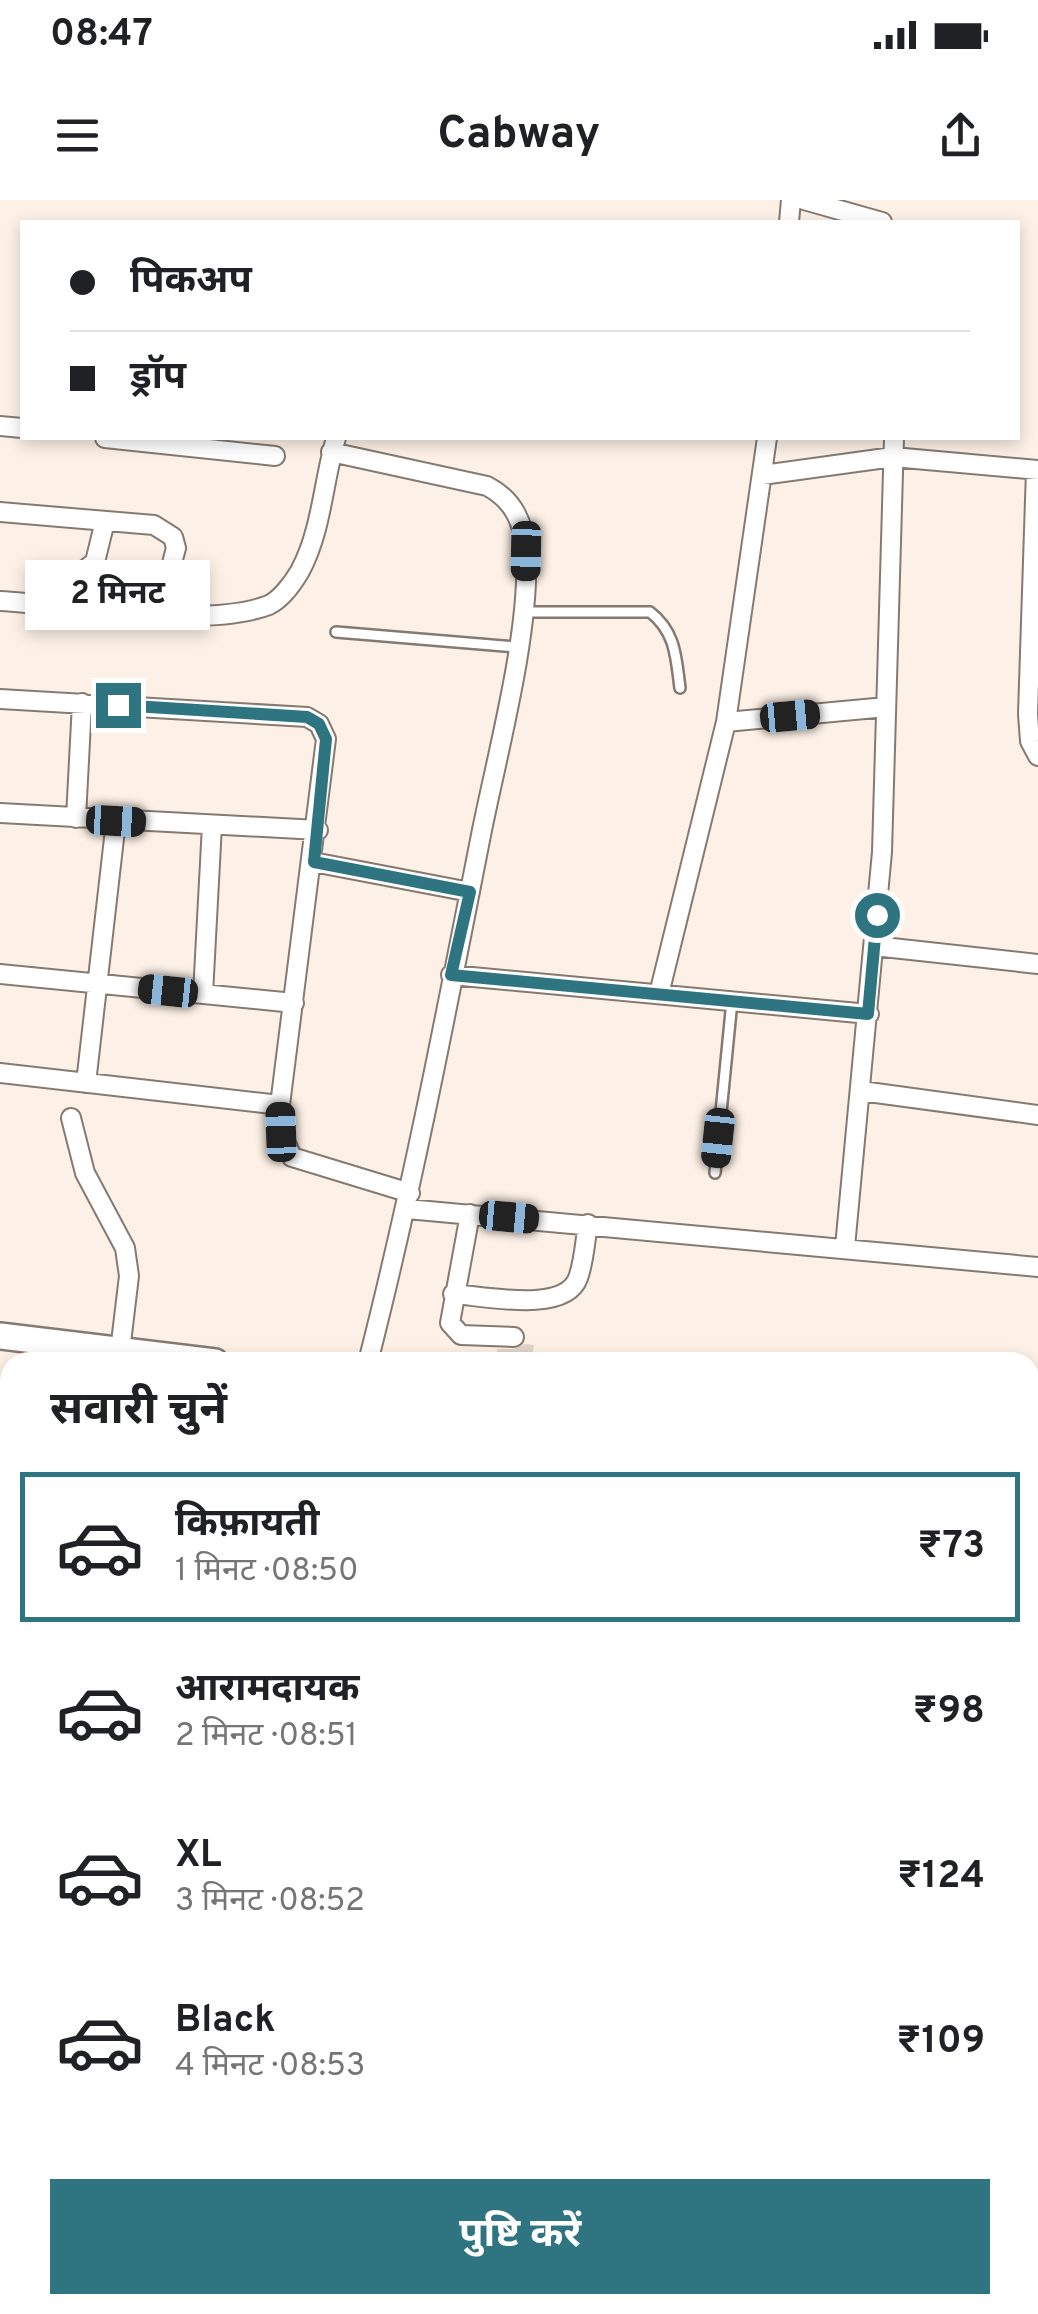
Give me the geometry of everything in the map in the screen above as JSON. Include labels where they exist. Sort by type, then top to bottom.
[{"type":"main road","points":[[0,1336],[87,1352]]},
{"type":"main road","points":[[0,1350],[33,1352]]},
{"type":"street","points":[[804,200],[875,220]]},
{"type":"street","points":[[124,440],[275,456]]},
{"type":"street","points":[[659,994],[726,722],[768,440]]},
{"type":"street","points":[[0,601],[221,614],[274,603],[299,573],[313,540],[333,445],[487,486],[505,495],[514,506],[526,551],[516,647],[408,1201],[370,1352]]},
{"type":"street","points":[[762,476],[894,447],[1037,470],[1035,614],[1028,714],[1030,741],[1038,756]]},
{"type":"street","points":[[845,1248],[874,946],[894,447]]},
{"type":"street","points":[[0,512],[154,524],[174,537],[176,548],[159,612]]},
{"type":"street","points":[[41,604],[95,562],[105,520]]},
{"type":"street","points":[[0,699],[307,717],[319,724],[326,739],[318,830],[280,1105],[281,1132],[292,1157],[408,1201],[470,1214],[1038,1267]]},
{"type":"street","points":[[76,818],[82,703]]},
{"type":"street","points":[[726,722],[886,707]]},
{"type":"street","points":[[0,814],[318,830]]},
{"type":"street","points":[[86,1083],[116,821]]},
{"type":"street","points":[[203,994],[212,825]]},
{"type":"street","points":[[314,862],[470,892]]},
{"type":"street","points":[[874,946],[1038,964]]},
{"type":"street","points":[[0,974],[294,1003]]},
{"type":"street","points":[[451,975],[868,1014]]},
{"type":"street","points":[[0,1073],[280,1105]]},
{"type":"street","points":[[861,1091],[1038,1115]]},
{"type":"street","points":[[71,1118],[85,1173],[124,1248],[129,1276],[115,1352]]},
{"type":"street","points":[[470,1214],[453,1294],[454,1331],[514,1337]]},
{"type":"street","points":[[453,1294],[545,1300],[562,1297],[578,1278],[588,1224]]},
{"type":"lane","points":[[521,612],[650,612],[664,622],[674,641],[680,688]]},
{"type":"lane","points":[[336,632],[516,647]]},
{"type":"lane","points":[[715,1173],[732,1001]]},
{"type":"building","points":[[534,1345],[533,1352],[497,1352]]},
{"type":"route","points":[[118,705],[307,717],[319,724],[326,739],[314,862],[470,892],[451,975],[868,1014],[877,915]]}]
